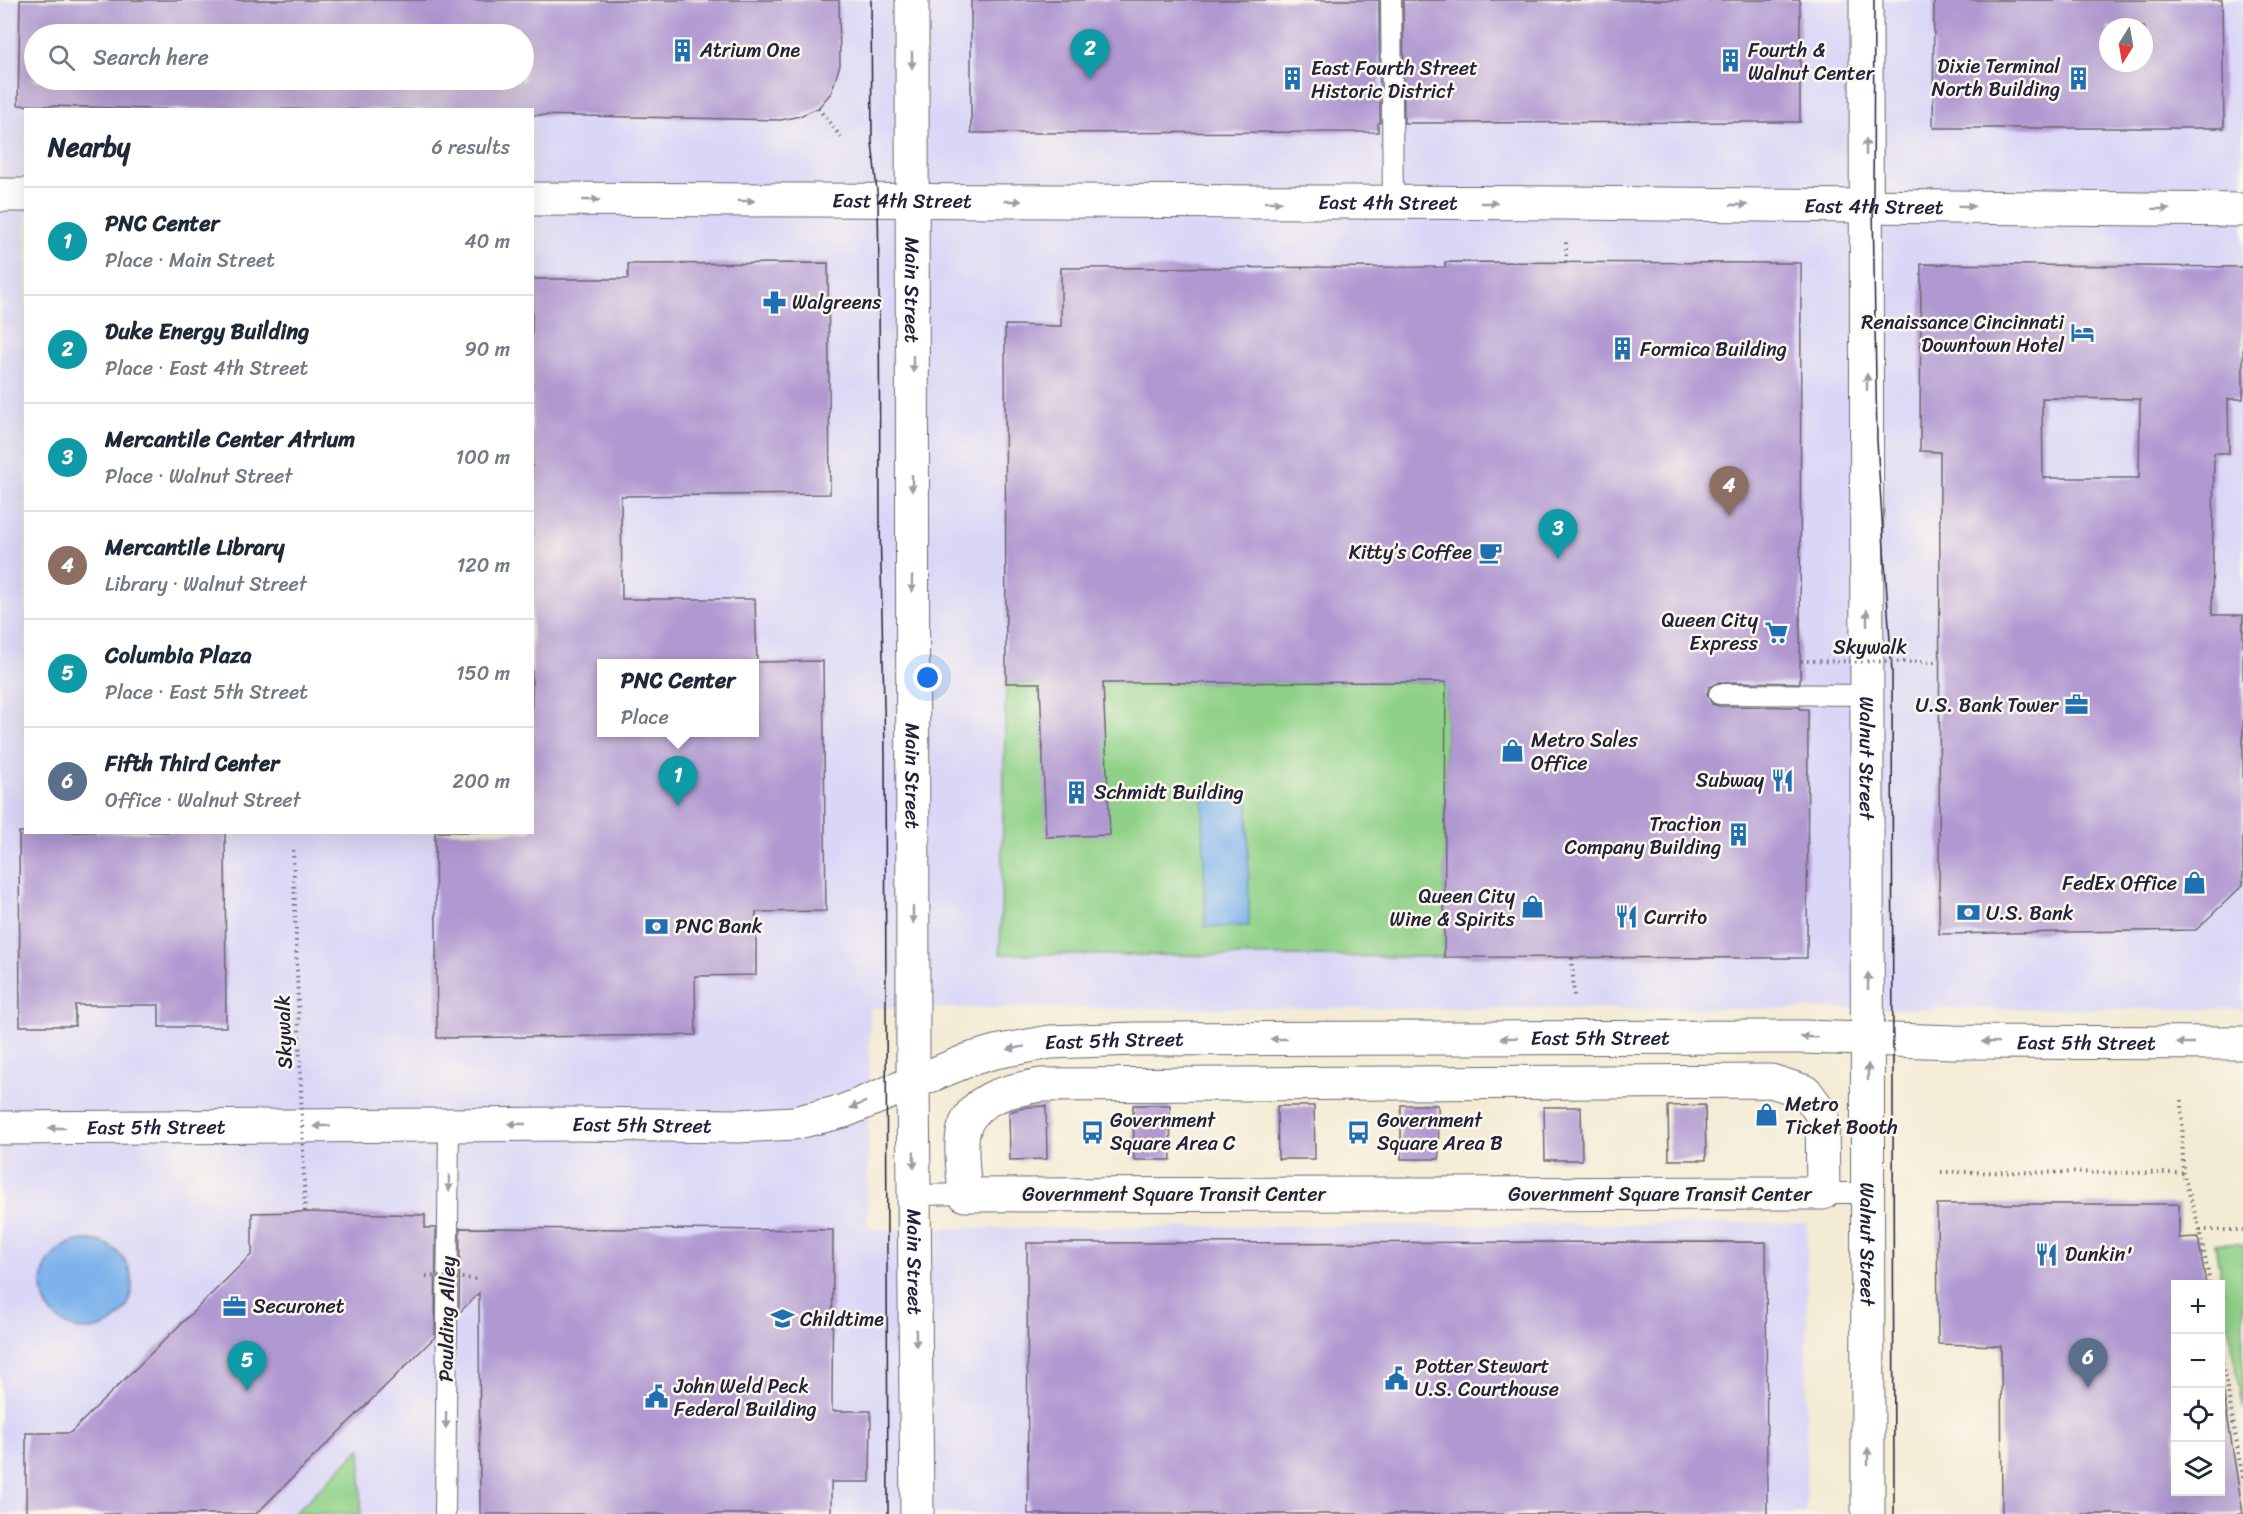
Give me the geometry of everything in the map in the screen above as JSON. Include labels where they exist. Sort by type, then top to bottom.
[{"type":"street","name":"Main Street","points":[[912,0],[913,1083],[917,1514]]},
{"type":"street","name":"Walnut Street","points":[[1866,0],[1869,1514]]},
{"type":"street","points":[[0,195],[24,195]]},
{"type":"street","name":"East 4th Street","points":[[534,200],[1393,203],[2243,210]]},
{"type":"street","name":"East 5th Street","points":[[0,1128],[739,1126],[794,1123],[844,1110],[994,1052],[1072,1041],[1804,1036],[1868,1040],[2243,1043]]},
{"type":"street","name":"Government Square Transit Center","points":[[965,1195],[963,1131],[970,1115],[1000,1092],[1041,1085],[1748,1081],[1771,1081],[1806,1092],[1822,1114],[1823,1193]]},
{"type":"lane","points":[[1390,0],[1393,203]]},
{"type":"lane","points":[[1719,694],[1867,695]]},
{"type":"lane","name":"Paulding Alley","points":[[444,1514],[449,1125]]},
{"type":"lane","points":[[914,1195],[1868,1193]]},
{"type":"path","points":[[818,108],[844,141]]},
{"type":"path","name":"Skywalk","points":[[1801,661],[1939,662]]},
{"type":"path","name":"Skywalk","points":[[293,850],[304,1212]]},
{"type":"path","points":[[2182,1100],[2183,1173],[2200,1230],[2209,1280]]},
{"type":"path","points":[[1941,1172],[2183,1173]]},
{"type":"path","points":[[2200,1230],[2243,1230]]},
{"type":"path","points":[[426,1276],[479,1279]]},
{"type":"path","points":[[2225,1375],[2243,1479]]},
{"type":"shaded area","points":[[0,0],[2243,0],[2243,1009],[870,1008],[867,1229],[1807,1223],[1806,1514],[0,1514]]},
{"type":"green space","points":[[1446,682],[1444,957],[1000,954],[1006,683]]},
{"type":"green space","points":[[2215,1244],[2243,1244],[2243,1412],[2225,1304],[2225,1280],[2221,1280]]},
{"type":"green space","points":[[361,1448],[361,1514],[294,1514]]},
{"type":"water","points":[[1248,795],[1249,926],[1205,927],[1203,796]]},
{"type":"water","points":[[78,1240],[96,1240],[112,1247],[125,1260],[132,1276],[132,1294],[125,1310],[112,1323],[96,1330],[78,1330],[62,1323],[49,1310],[42,1294],[42,1276],[49,1260],[62,1247]]},
{"type":"building","name":"Atrium One","points":[[20,0],[839,0],[840,65],[831,93],[818,108],[800,116],[781,120],[534,115],[534,108],[116,108],[18,105]]},
{"type":"building","points":[[971,0],[1379,0],[1380,123],[1378,123],[1378,132],[971,133]]},
{"type":"building","points":[[1403,0],[1800,0],[1800,122],[1404,123]]},
{"type":"building","name":"Dixie Terminal North Building","points":[[1934,0],[2222,0],[2224,128],[1933,128]]},
{"type":"building","points":[[1445,262],[1801,263],[1800,683],[1719,682],[1709,687],[1707,694],[1712,704],[1719,706],[1808,709],[1807,958],[1444,957],[1446,682],[1103,683],[1110,835],[1046,837],[1040,683],[1006,683],[1005,325],[1061,326],[1061,268],[1445,267]]},
{"type":"building","points":[[828,263],[830,494],[621,496],[622,599],[755,599],[757,659],[597,659],[597,737],[759,737],[759,662],[823,661],[826,911],[756,912],[756,975],[695,976],[696,1035],[437,1038],[435,834],[534,834],[534,279],[628,279],[628,264]]},
{"type":"building","name":"U.S. Bank Tower","points":[[1921,264],[2243,267],[2243,399],[2228,399],[2229,453],[2214,453],[2212,615],[2243,615],[2243,885],[2196,930],[1939,934],[1940,452],[1920,451]],"holes":[[[2042,398],[2140,399],[2139,478],[2043,478]]]},
{"type":"building","points":[[19,832],[24,832],[24,834],[225,834],[226,1027],[159,1027],[159,1005],[75,1005],[75,1026],[20,1026]]},
{"type":"building","points":[[1133,1105],[1170,1105],[1171,1160],[1134,1160]]},
{"type":"building","points":[[1401,1105],[1438,1105],[1439,1159],[1401,1159]]},
{"type":"building","points":[[1705,1105],[1706,1160],[1669,1160],[1668,1106]]},
{"type":"building","points":[[1046,1106],[1047,1159],[1010,1160],[1009,1112],[1027,1107]]},
{"type":"building","points":[[1277,1106],[1314,1106],[1315,1159],[1278,1159]]},
{"type":"building","points":[[1544,1107],[1581,1107],[1582,1160],[1545,1160]]},
{"type":"building","points":[[1937,1204],[2179,1204],[2179,1238],[2198,1237],[2205,1280],[2171,1280],[2171,1496],[2225,1496],[2225,1401],[2243,1514],[2002,1514],[2001,1346],[1938,1344]]},
{"type":"building","points":[[252,1213],[425,1215],[425,1228],[436,1228],[435,1337],[256,1514],[26,1514],[26,1433],[70,1433],[252,1254]]},
{"type":"building","name":"John Weld Peck Federal Building","points":[[460,1228],[833,1230],[832,1411],[871,1411],[870,1482],[831,1482],[831,1514],[480,1514],[479,1293],[459,1313]]},
{"type":"building","name":"Potter Stewart U.S. Courthouse","points":[[1766,1242],[1767,1514],[1028,1514],[1027,1243]]},
{"type":"tram line","points":[[871,0],[872,142],[878,201],[880,524],[885,751],[888,1514]]},
{"type":"tram line","points":[[1874,0],[1873,206],[1877,441],[1892,672],[1894,1514]]},
{"type":"place","name":"Atrium One","points":[[682,50]]},
{"type":"place","name":"Fourth & Walnut Center","points":[[1730,61]]},
{"type":"place","name":"Dixie Terminal North Building","points":[[2078,78]]},
{"type":"place","name":"Duke Energy Building","points":[[1090,79]]},
{"type":"place","name":"East Fourth Street Historic District","points":[[1293,79]]},
{"type":"place","name":"Walgreens","points":[[774,302]]},
{"type":"place","name":"Renaissance Cincinnati Downtown Hotel","points":[[2082,333]]},
{"type":"place","name":"Formica Building","points":[[1622,349]]},
{"type":"place","name":"Mercantile Library","points":[[1729,516]]},
{"type":"place","name":"Kitty’s Coffee","points":[[1490,552]]},
{"type":"place","name":"Mercantile Center Atrium","points":[[1558,559]]},
{"type":"place","name":"Queen City Express","points":[[1776,632]]},
{"type":"place","name":"U.S. Bank Tower","points":[[2076,705]]},
{"type":"place","name":"Metro Sales Office","points":[[1513,751]]},
{"type":"place","name":"Subway","points":[[1782,780]]},
{"type":"place","name":"Schmidt Building","points":[[1076,792]]},
{"type":"place","name":"PNC Center","points":[[678,806]]},
{"type":"place","name":"Traction Company Building","points":[[1739,835]]},
{"type":"place","name":"FedEx Office","points":[[2195,883]]},
{"type":"place","name":"Queen City Wine & Spirits","points":[[1533,907]]},
{"type":"place","name":"U.S. Bank","points":[[1968,913]]},
{"type":"place","name":"Currito","points":[[1626,917]]},
{"type":"place","name":"PNC Bank","points":[[657,926]]},
{"type":"place","name":"Metro Ticket Booth","points":[[1767,1115]]},
{"type":"place","name":"Government Square Area C","points":[[1092,1132]]},
{"type":"place","name":"Government Square Area B","points":[[1359,1132]]},
{"type":"place","name":"Dunkin'","points":[[2047,1254]]},
{"type":"place","name":"Securonet","points":[[235,1306]]},
{"type":"place","name":"Childtime","points":[[782,1319]]},
{"type":"place","name":"Potter Stewart U.S. Courthouse","points":[[1397,1378]]},
{"type":"place","name":"Fifth Third Center","points":[[2088,1388]]},
{"type":"place","name":"Columbia Plaza","points":[[247,1391]]},
{"type":"place","name":"John Weld Peck Federal Building","points":[[656,1397]]}]
